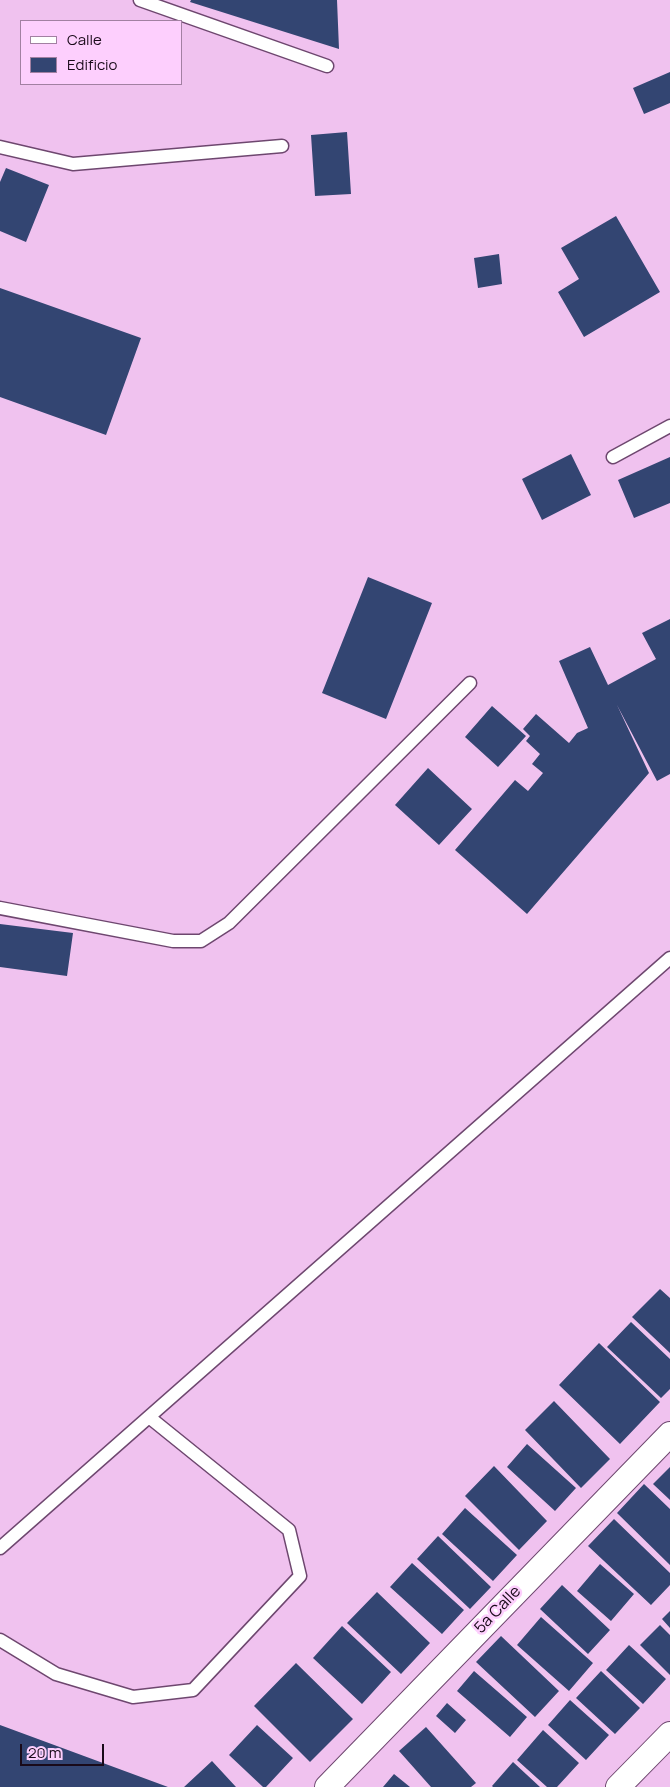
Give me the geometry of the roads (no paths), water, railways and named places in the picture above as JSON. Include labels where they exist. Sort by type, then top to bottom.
[{"type":"street","name":"5a Calle","points":[[327,1787],[670,1434]]},
{"type":"street","points":[[618,1787],[670,1734]]},
{"type":"lane","points":[[140,0],[327,66]]},
{"type":"lane","points":[[0,147],[72,164],[282,146]]},
{"type":"lane","points":[[613,457],[670,426]]},
{"type":"lane","points":[[0,908],[173,941],[201,941],[230,923],[470,682]]},
{"type":"lane","points":[[0,1548],[670,958]]},
{"type":"lane","points":[[0,1640],[56,1674],[133,1697],[193,1690],[300,1576],[289,1530],[149,1417]]}]
